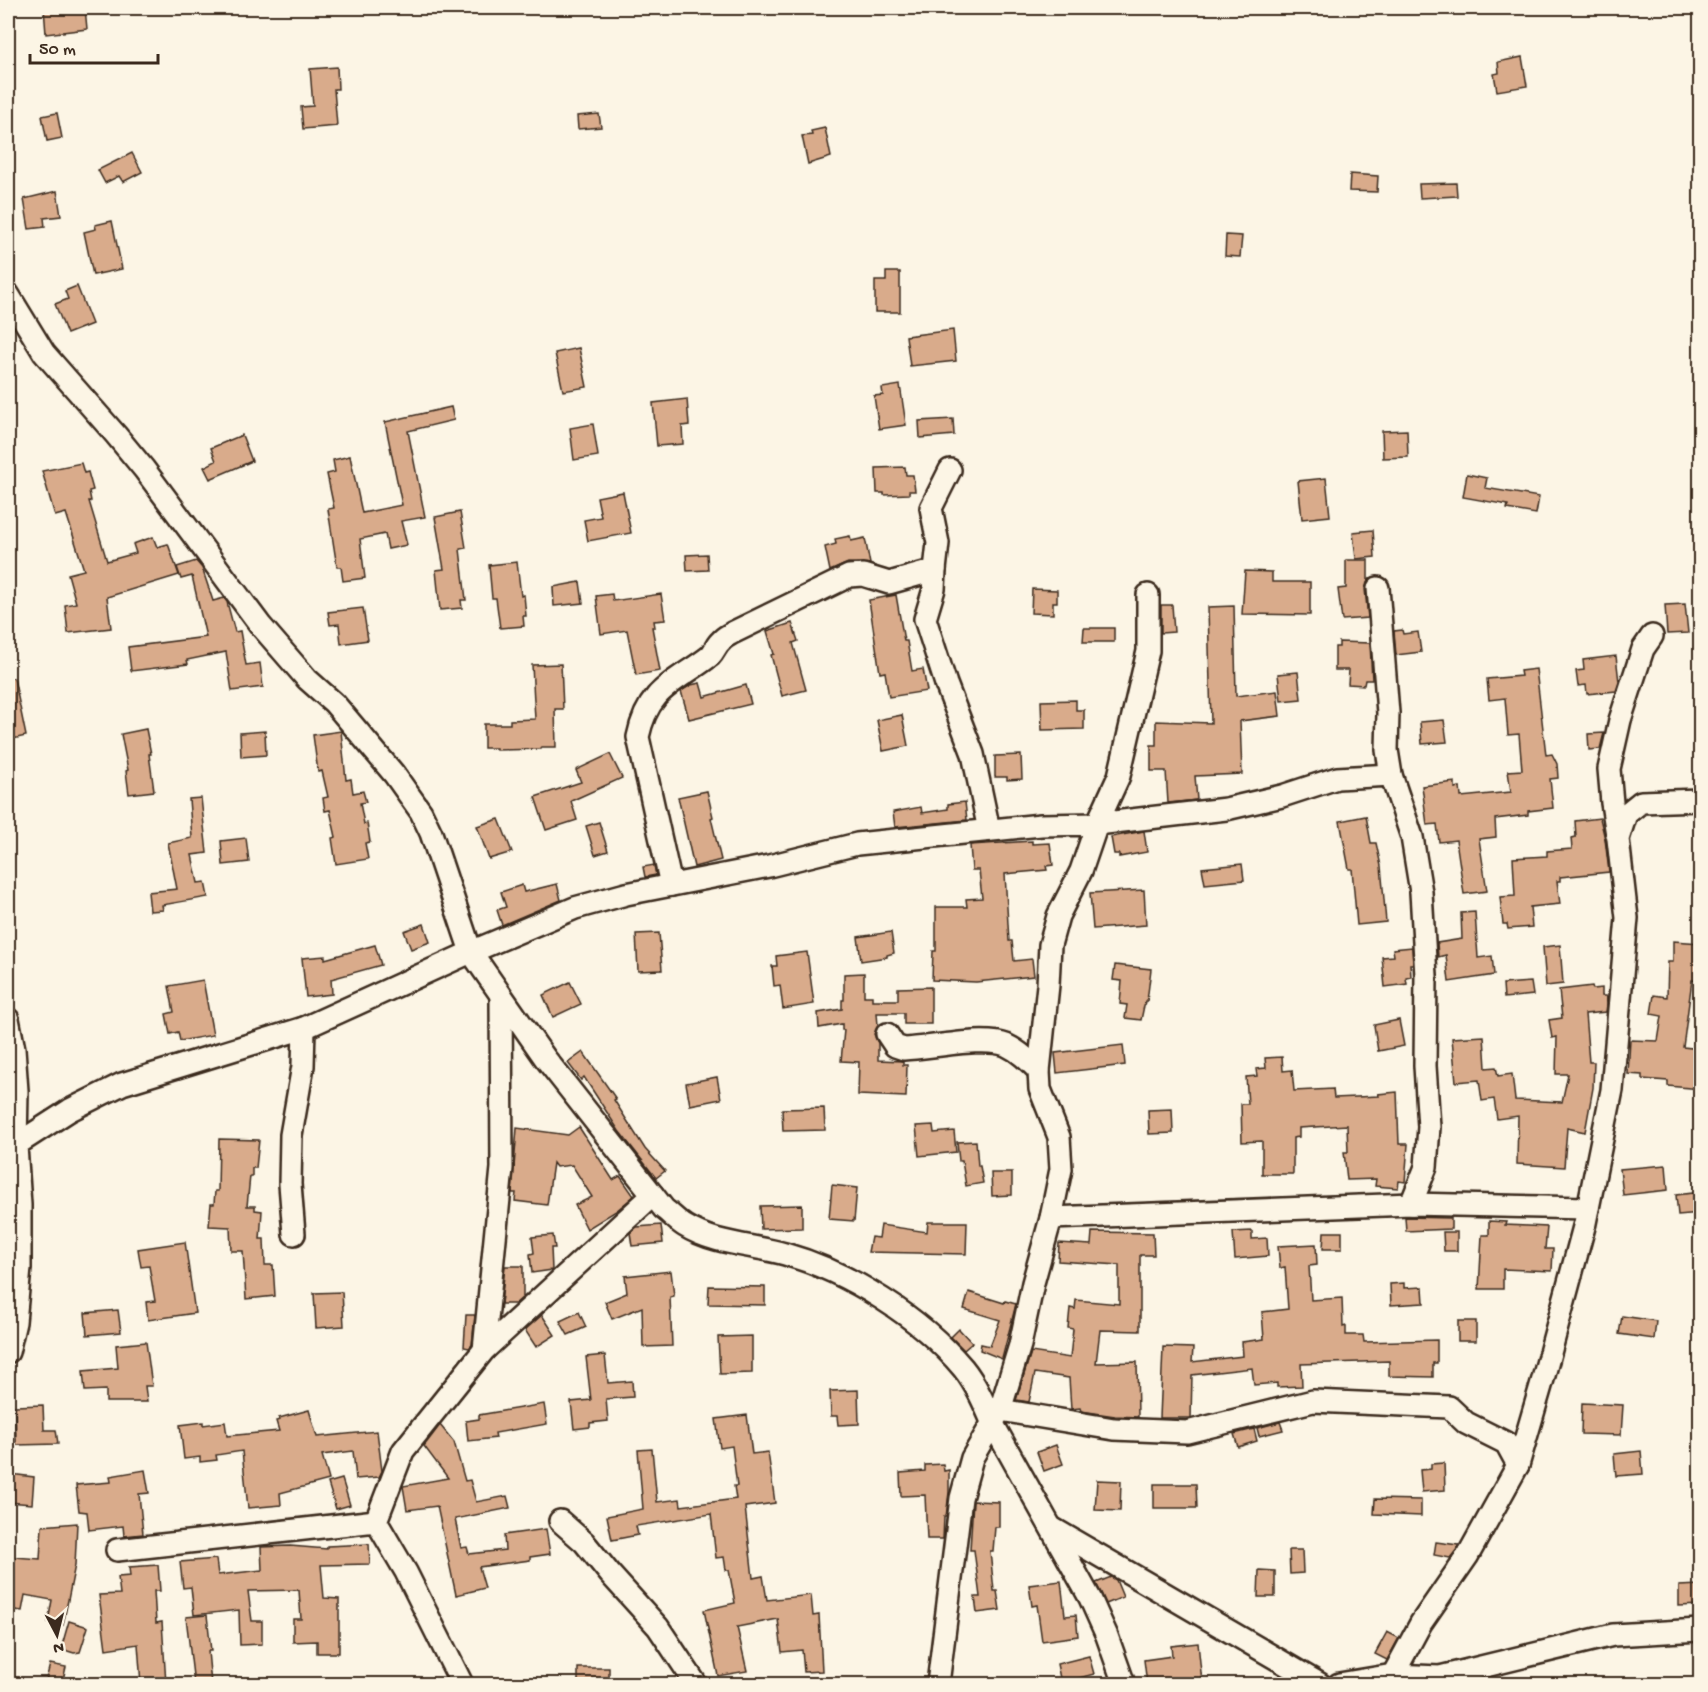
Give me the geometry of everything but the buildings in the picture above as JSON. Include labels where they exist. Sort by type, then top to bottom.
[{"type":"street","points":[[8,294],[44,353],[137,460],[261,626],[307,679],[333,703],[394,774],[422,812],[471,952],[545,1058],[664,1209],[685,1227],[710,1238],[765,1248],[806,1260],[879,1296],[939,1344],[964,1369],[997,1417],[1051,1528],[1090,1598],[1107,1636],[1124,1684]]},
{"type":"street","points":[[950,470],[931,508],[938,543],[934,589],[925,619],[946,684],[973,754],[989,830]]},
{"type":"street","points":[[671,885],[638,737],[642,719],[651,704],[671,682],[712,654],[721,641],[732,633],[849,576],[863,574],[889,583],[935,570]]},
{"type":"street","points":[[1378,588],[1388,713],[1387,750],[1391,775],[1414,848],[1421,892],[1426,976],[1425,1066],[1429,1127],[1426,1167],[1411,1204]]},
{"type":"street","points":[[938,1684],[961,1498],[972,1458],[997,1417],[1020,1345],[1061,1169],[1059,1137],[1040,1089],[1039,1071],[1050,945],[1058,916],[1081,871],[1097,824],[1119,776],[1148,651],[1148,596]]},
{"type":"street","points":[[1393,1676],[1421,1623],[1468,1555],[1518,1465],[1544,1379],[1588,1208],[1612,1090],[1627,918],[1609,769],[1620,720],[1643,649],[1652,636]]},
{"type":"street","points":[[12,1148],[70,1110],[122,1084],[304,1028],[471,952],[575,908],[671,885],[769,866],[857,844],[1041,825],[1097,824],[1226,809],[1282,796],[1337,778],[1391,775]]},
{"type":"street","points":[[1618,839],[1626,814],[1641,802],[1701,800]]},
{"type":"street","points":[[484,1350],[502,1168],[501,997]]},
{"type":"street","points":[[8,1019],[14,1049],[16,1081],[12,1148],[20,1205],[20,1268],[15,1322],[8,1352]]},
{"type":"street","points":[[294,1234],[290,1184],[291,1135],[303,1066],[304,1028]]},
{"type":"street","points":[[887,1034],[895,1046],[904,1049],[987,1042],[1005,1045],[1024,1056],[1039,1071]]},
{"type":"street","points":[[376,1521],[404,1451],[484,1350],[653,1195]]},
{"type":"street","points":[[1051,1218],[1411,1204],[1588,1208]]},
{"type":"street","points":[[997,1417],[1114,1429],[1187,1432],[1313,1401],[1449,1407],[1466,1423],[1506,1443],[1518,1465]]},
{"type":"street","points":[[117,1550],[376,1521]]},
{"type":"street","points":[[376,1521],[406,1572],[462,1684]]},
{"type":"street","points":[[560,1521],[584,1542],[658,1627],[696,1684]]},
{"type":"street","points":[[1051,1528],[1320,1684]]},
{"type":"street","points":[[1339,1684],[1393,1676],[1440,1677],[1613,1635],[1701,1630]]}]
